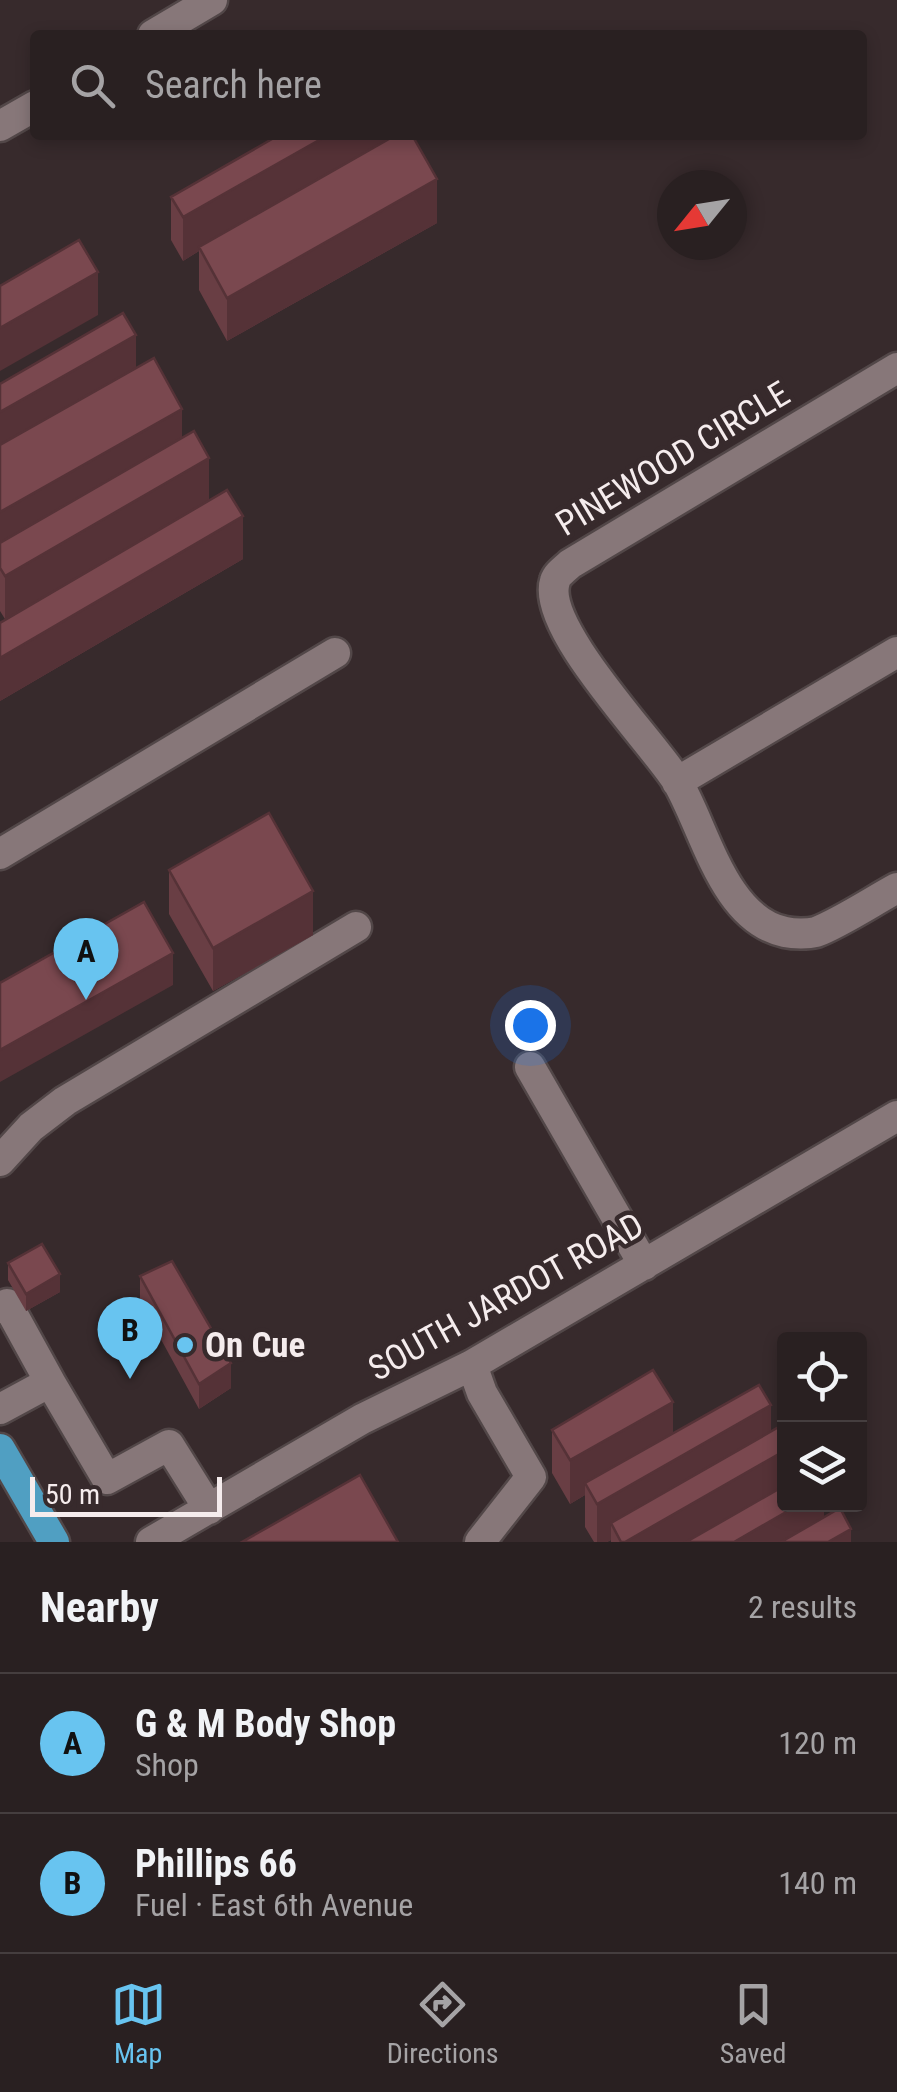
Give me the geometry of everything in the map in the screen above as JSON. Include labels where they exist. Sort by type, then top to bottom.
[{"type":"main road","points":[[0,1450],[54,1542]]},
{"type":"street","points":[[162,30],[212,0]]},
{"type":"street","points":[[0,126],[30,109]]},
{"type":"street","name":"PINEWOOD CIRCLE","points":[[897,368],[570,564],[556,577],[554,586],[559,611],[574,645],[677,782],[730,889],[754,918],[784,932],[813,933],[897,888]]},
{"type":"street","points":[[677,782],[897,652]]},
{"type":"street","points":[[0,854],[335,653]]},
{"type":"street","points":[[0,1161],[31,1128],[65,1101],[356,926]]},
{"type":"street","points":[[530,1067],[644,1266]]},
{"type":"street","name":"SOUTH JARDOT ROAD","points":[[151,1542],[362,1419],[472,1365],[897,1116]]},
{"type":"street","points":[[0,1308],[7,1304],[107,1479],[169,1445],[209,1508]]},
{"type":"street","points":[[472,1365],[482,1393],[531,1477],[480,1542]]},
{"type":"street","points":[[0,1409],[50,1382]]},
{"type":"building","points":[[270,140],[319,140],[183,217],[171,197]]},
{"type":"building","points":[[387,140],[415,140],[437,179],[227,298],[199,247]]},
{"type":"building","points":[[79,240],[98,272],[0,328],[0,286]]},
{"type":"building","points":[[123,313],[136,335],[0,412],[0,384]]},
{"type":"building","points":[[154,358],[182,409],[0,512],[0,445]]},
{"type":"building","points":[[194,431],[209,458],[5,576],[0,568],[0,543]]},
{"type":"building","points":[[227,490],[243,516],[0,658],[0,623]]},
{"type":"building","points":[[269,813],[313,891],[213,948],[169,870]]},
{"type":"building","points":[[144,902],[173,953],[0,1050],[0,983]]},
{"type":"building","points":[[42,1244],[60,1274],[26,1294],[8,1263]]},
{"type":"building","points":[[172,1261],[231,1363],[199,1384],[140,1276]]},
{"type":"building","points":[[653,1370],[673,1402],[570,1460],[552,1430]]},
{"type":"building","points":[[759,1385],[771,1405],[597,1504],[585,1483]]},
{"type":"building","points":[[777,1428],[777,1455],[625,1542],[621,1542],[611,1523]]},
{"type":"building","points":[[360,1475],[398,1542],[242,1542]]},
{"type":"building","points":[[777,1490],[777,1512],[786,1512],[734,1542],[686,1542]]},
{"type":"building","points":[[833,1512],[842,1512],[851,1529],[828,1542],[781,1542]]},
{"type":"place","name":"G & M Body Shop","points":[[86,1000]]},
{"type":"place","name":"On Cue","points":[[185,1345]]},
{"type":"place","name":"Phillips 66","points":[[130,1379]]}]
